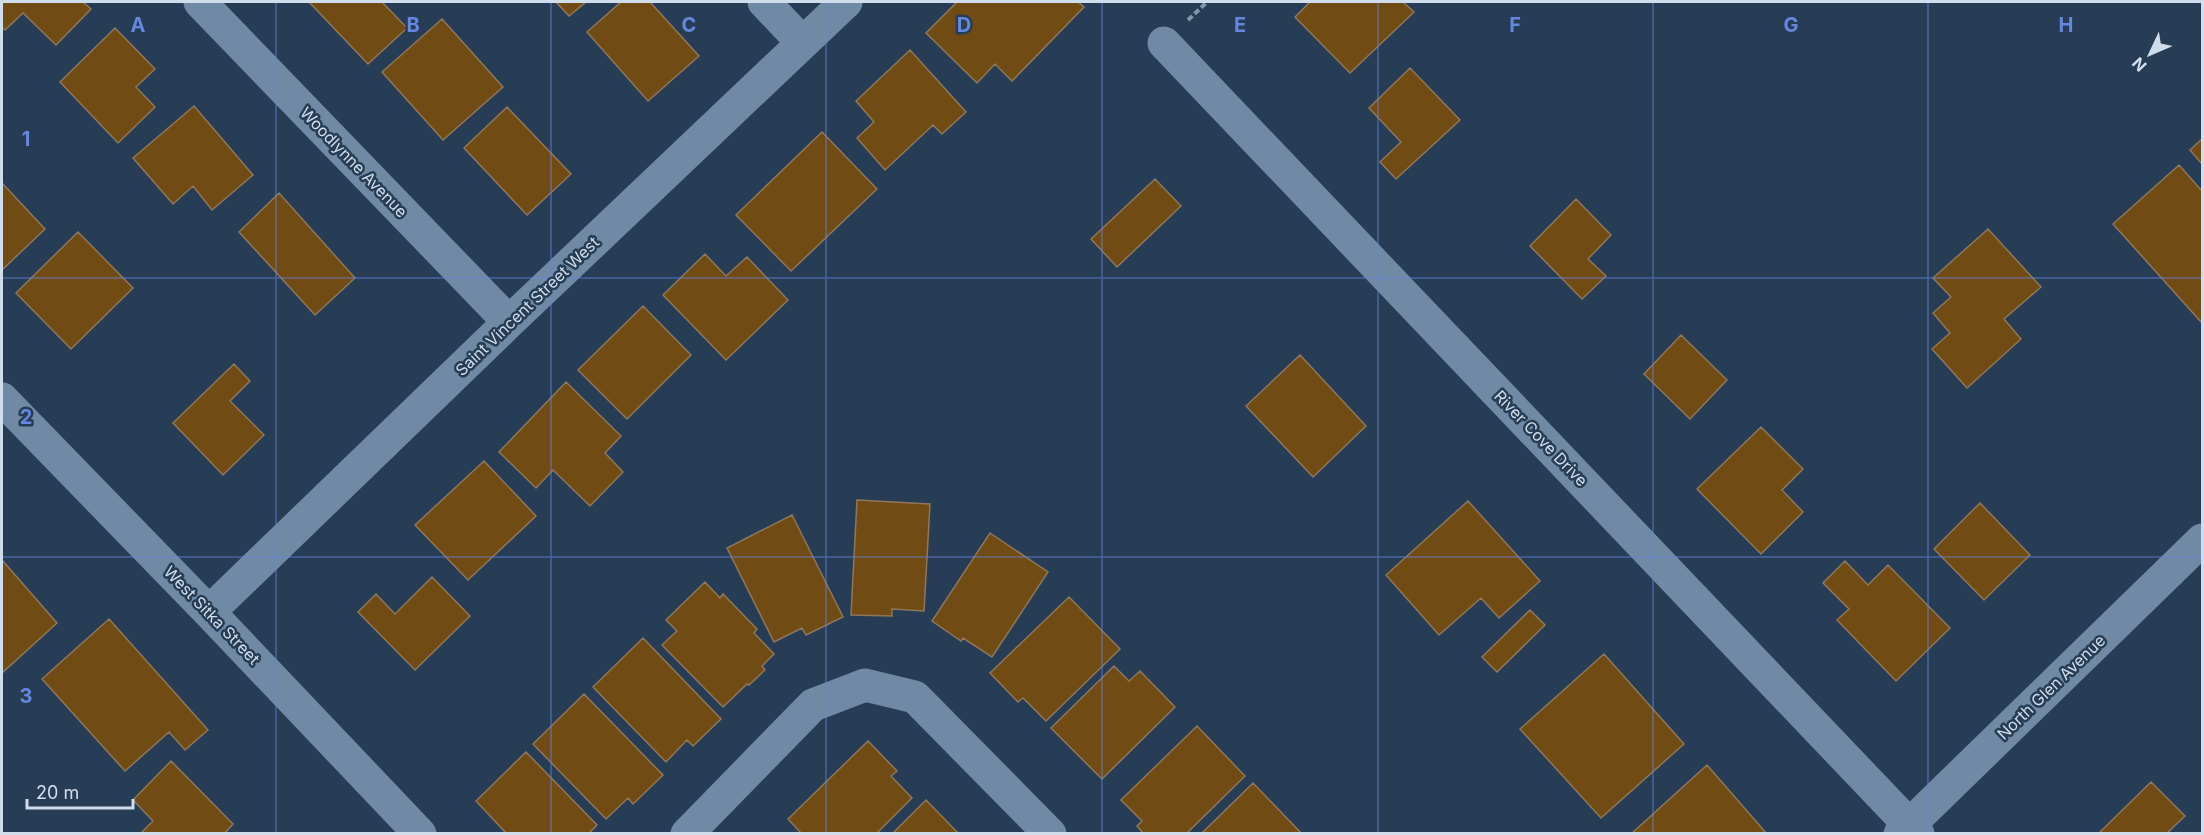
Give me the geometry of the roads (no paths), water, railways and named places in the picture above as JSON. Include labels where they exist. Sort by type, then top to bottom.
[{"type":"street","name":"Woodlynne Avenue","points":[[200,2],[509,322]]},
{"type":"street","points":[[764,2],[803,43]]},
{"type":"street","name":"Saint Vincent Street West","points":[[209,612],[509,322],[846,2]]},
{"type":"street","name":"River Cove Drive","points":[[1164,43],[1909,831]]},
{"type":"street","name":"West Sitka Street","points":[[2,399],[420,834]]},
{"type":"street","name":"North Glen Avenue","points":[[1909,831],[2202,540]]},
{"type":"street","points":[[687,834],[813,705],[865,685],[915,697],[1050,834]]}]
